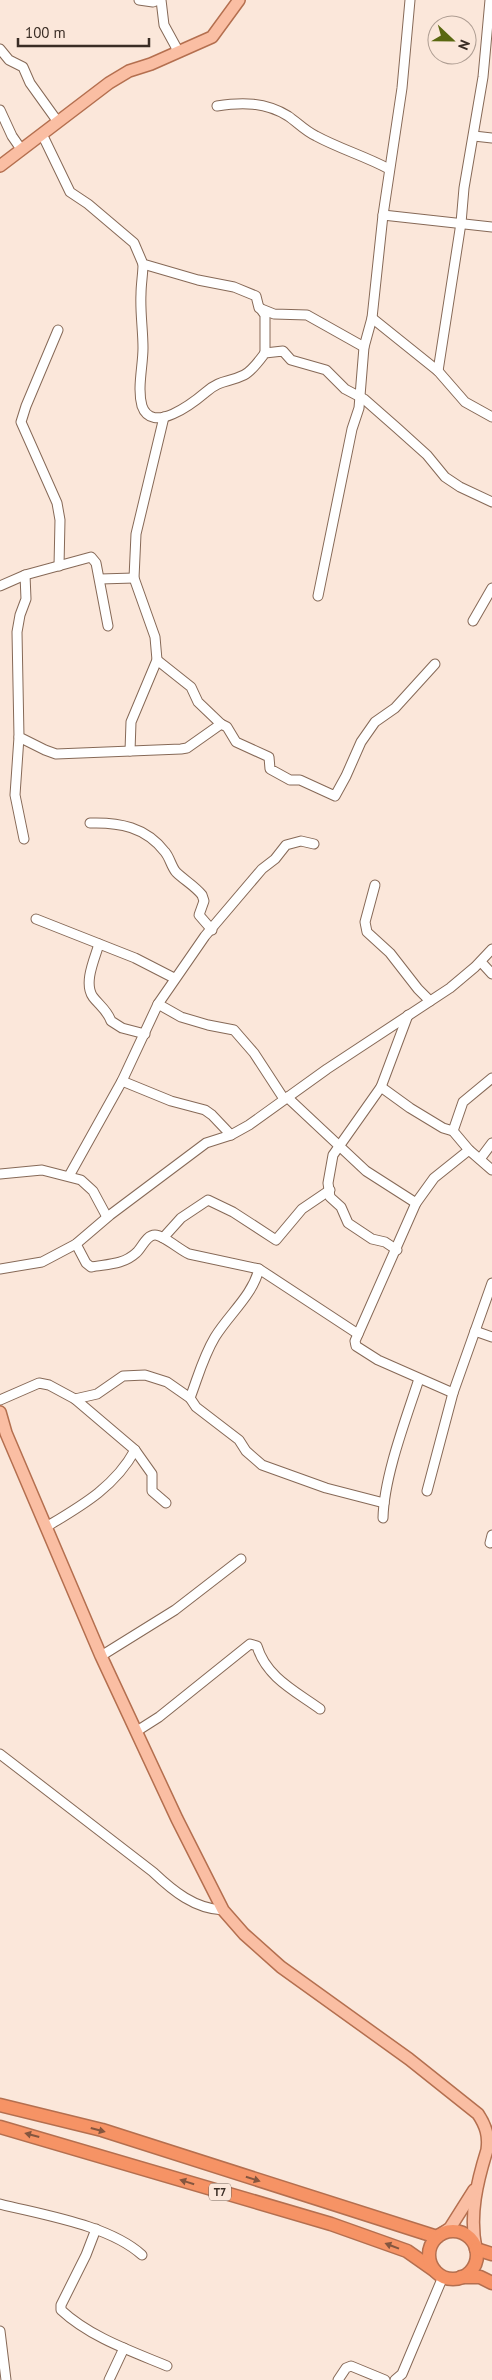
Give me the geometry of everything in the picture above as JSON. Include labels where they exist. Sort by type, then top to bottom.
[{"type":"highway","name":"T7","points":[[0,2105],[102,2130],[437,2236],[444,2232],[464,2233],[476,2249],[492,2254]]},
{"type":"highway","name":"T7","points":[[0,2127],[339,2227],[407,2251],[447,2278]]},
{"type":"highway","points":[[434,2270],[429,2257],[430,2249],[437,2236]]},
{"type":"highway","points":[[461,2277],[474,2266],[476,2249]]},
{"type":"highway","points":[[447,2278],[480,2277],[492,2282]]},
{"type":"main road","points":[[1,164],[109,83],[129,71],[212,37],[239,0]]},
{"type":"main road","points":[[0,1412],[3,1433],[46,1527],[101,1656],[223,1910],[244,1934],[281,1967],[409,2059],[478,2114],[486,2126],[488,2140],[473,2210],[472,2234],[476,2249]]},
{"type":"main road","points":[[437,2236],[450,2228],[478,2184]]},
{"type":"street","points":[[139,0],[153,2],[160,0],[164,25],[176,47],[176,53]]},
{"type":"street","points":[[318,596],[352,429],[359,408],[364,347],[372,318],[389,169],[402,88],[410,0]]},
{"type":"street","points":[[438,371],[461,223],[464,188],[483,77],[490,0]]},
{"type":"street","points":[[0,49],[9,60],[23,67],[30,83],[58,122]]},
{"type":"street","points":[[217,106],[235,103],[264,105],[288,116],[314,135],[389,169]]},
{"type":"street","points":[[0,110],[12,136],[21,149]]},
{"type":"street","points":[[42,134],[70,192],[88,204],[134,243],[143,264],[141,295],[142,405],[146,412],[154,418],[164,417],[198,398],[216,383],[244,375],[265,353],[282,351],[291,360],[326,370],[345,389],[359,395],[421,450],[445,477],[460,487],[492,502]]},
{"type":"street","points":[[474,136],[492,138]]},
{"type":"street","points":[[383,215],[492,227]]},
{"type":"street","points":[[143,264],[242,290],[256,296],[259,308],[265,314],[265,353]]},
{"type":"street","points":[[259,308],[274,314],[307,315],[364,347]]},
{"type":"street","points":[[372,318],[438,371],[464,402],[492,417]]},
{"type":"street","points":[[58,330],[21,422],[57,503],[60,520],[59,566]]},
{"type":"street","points":[[130,751],[131,722],[157,660],[155,637],[134,578],[136,534],[164,417]]},
{"type":"street","points":[[0,586],[25,575],[91,557],[96,563],[100,579],[108,626]]},
{"type":"street","points":[[24,839],[15,796],[19,736],[17,632],[26,599],[25,575]]},
{"type":"street","points":[[100,579],[134,578]]},
{"type":"street","points":[[473,621],[492,588]]},
{"type":"street","points":[[157,660],[191,687],[198,702],[221,724],[227,727],[236,742],[269,757],[270,769],[290,780],[300,780],[335,796],[361,742],[375,722],[395,708],[435,664]]},
{"type":"street","points":[[19,736],[56,754],[187,748],[221,724]]},
{"type":"street","points":[[90,823],[113,823],[144,831],[152,837],[169,858],[174,870],[202,895],[204,901],[199,915],[212,930]]},
{"type":"street","points":[[69,1176],[122,1081],[158,1004],[174,978],[262,868],[275,859],[286,845],[301,841],[314,844]]},
{"type":"street","points":[[375,885],[365,922],[366,932],[390,953],[418,990],[430,1001]]},
{"type":"street","points":[[36,919],[148,964],[174,978]]},
{"type":"street","points":[[99,944],[90,982],[92,995],[108,1011],[111,1021],[122,1028],[145,1034]]},
{"type":"street","points":[[0,1269],[42,1262],[76,1244],[108,1217],[206,1143],[231,1135],[450,988],[481,962],[492,949]]},
{"type":"street","points":[[481,962],[492,974]]},
{"type":"street","points":[[158,1004],[181,1017],[234,1030],[254,1052],[286,1098],[366,1170],[416,1203]]},
{"type":"street","points":[[397,1250],[385,1242],[372,1239],[348,1223],[341,1207],[330,1197],[328,1182],[329,1166],[333,1155],[381,1087],[408,1015]]},
{"type":"street","points":[[453,1131],[463,1102],[492,1078]]},
{"type":"street","points":[[122,1081],[172,1101],[205,1110],[231,1135]]},
{"type":"street","points":[[381,1087],[443,1128],[453,1131],[469,1150],[492,1170]]},
{"type":"street","points":[[480,1159],[492,1143]]},
{"type":"street","points":[[454,1393],[378,1360],[356,1346],[355,1341],[397,1250],[416,1203],[434,1178],[469,1150]]},
{"type":"street","points":[[0,1174],[42,1170],[81,1180],[93,1191],[108,1217]]},
{"type":"street","points":[[163,1238],[181,1218],[208,1200],[233,1212],[276,1240],[302,1208],[330,1190]]},
{"type":"street","points":[[76,1244],[86,1263],[91,1267],[114,1264],[124,1260],[135,1254],[149,1237],[154,1234],[189,1254],[259,1269],[358,1334]]},
{"type":"street","points":[[190,1398],[205,1355],[227,1320],[249,1294],[259,1269]]},
{"type":"street","points":[[427,1491],[454,1393],[492,1283]]},
{"type":"street","points":[[475,1331],[492,1337]]},
{"type":"street","points":[[75,1400],[92,1396],[117,1380],[135,1374],[146,1375],[167,1382],[190,1398],[196,1407],[239,1440],[246,1451],[262,1465],[326,1488],[384,1503]]},
{"type":"street","points":[[383,1518],[384,1503],[395,1456],[419,1379]]},
{"type":"street","points":[[0,1400],[39,1383],[49,1385],[75,1400],[135,1450],[152,1474],[152,1491],[166,1503]]},
{"type":"street","points":[[46,1527],[106,1487],[127,1464],[135,1450]]},
{"type":"street","points":[[101,1656],[175,1610],[241,1560]]},
{"type":"street","points":[[137,1732],[159,1717],[250,1644],[256,1646],[264,1664],[276,1678],[320,1709]]},
{"type":"street","points":[[0,1754],[153,1872],[177,1894],[211,1910],[223,1910]]},
{"type":"street","points":[[0,2204],[96,2229],[132,2246],[142,2255]]},
{"type":"street","points":[[96,2229],[86,2255],[61,2305],[61,2310],[81,2327],[124,2348],[168,2366]]},
{"type":"street","points":[[395,2380],[402,2374],[442,2279],[447,2278]]},
{"type":"street","points":[[0,2331],[6,2380]]},
{"type":"street","points":[[110,2380],[124,2348]]},
{"type":"street","points":[[338,2380],[346,2368],[351,2366],[385,2380]]}]
